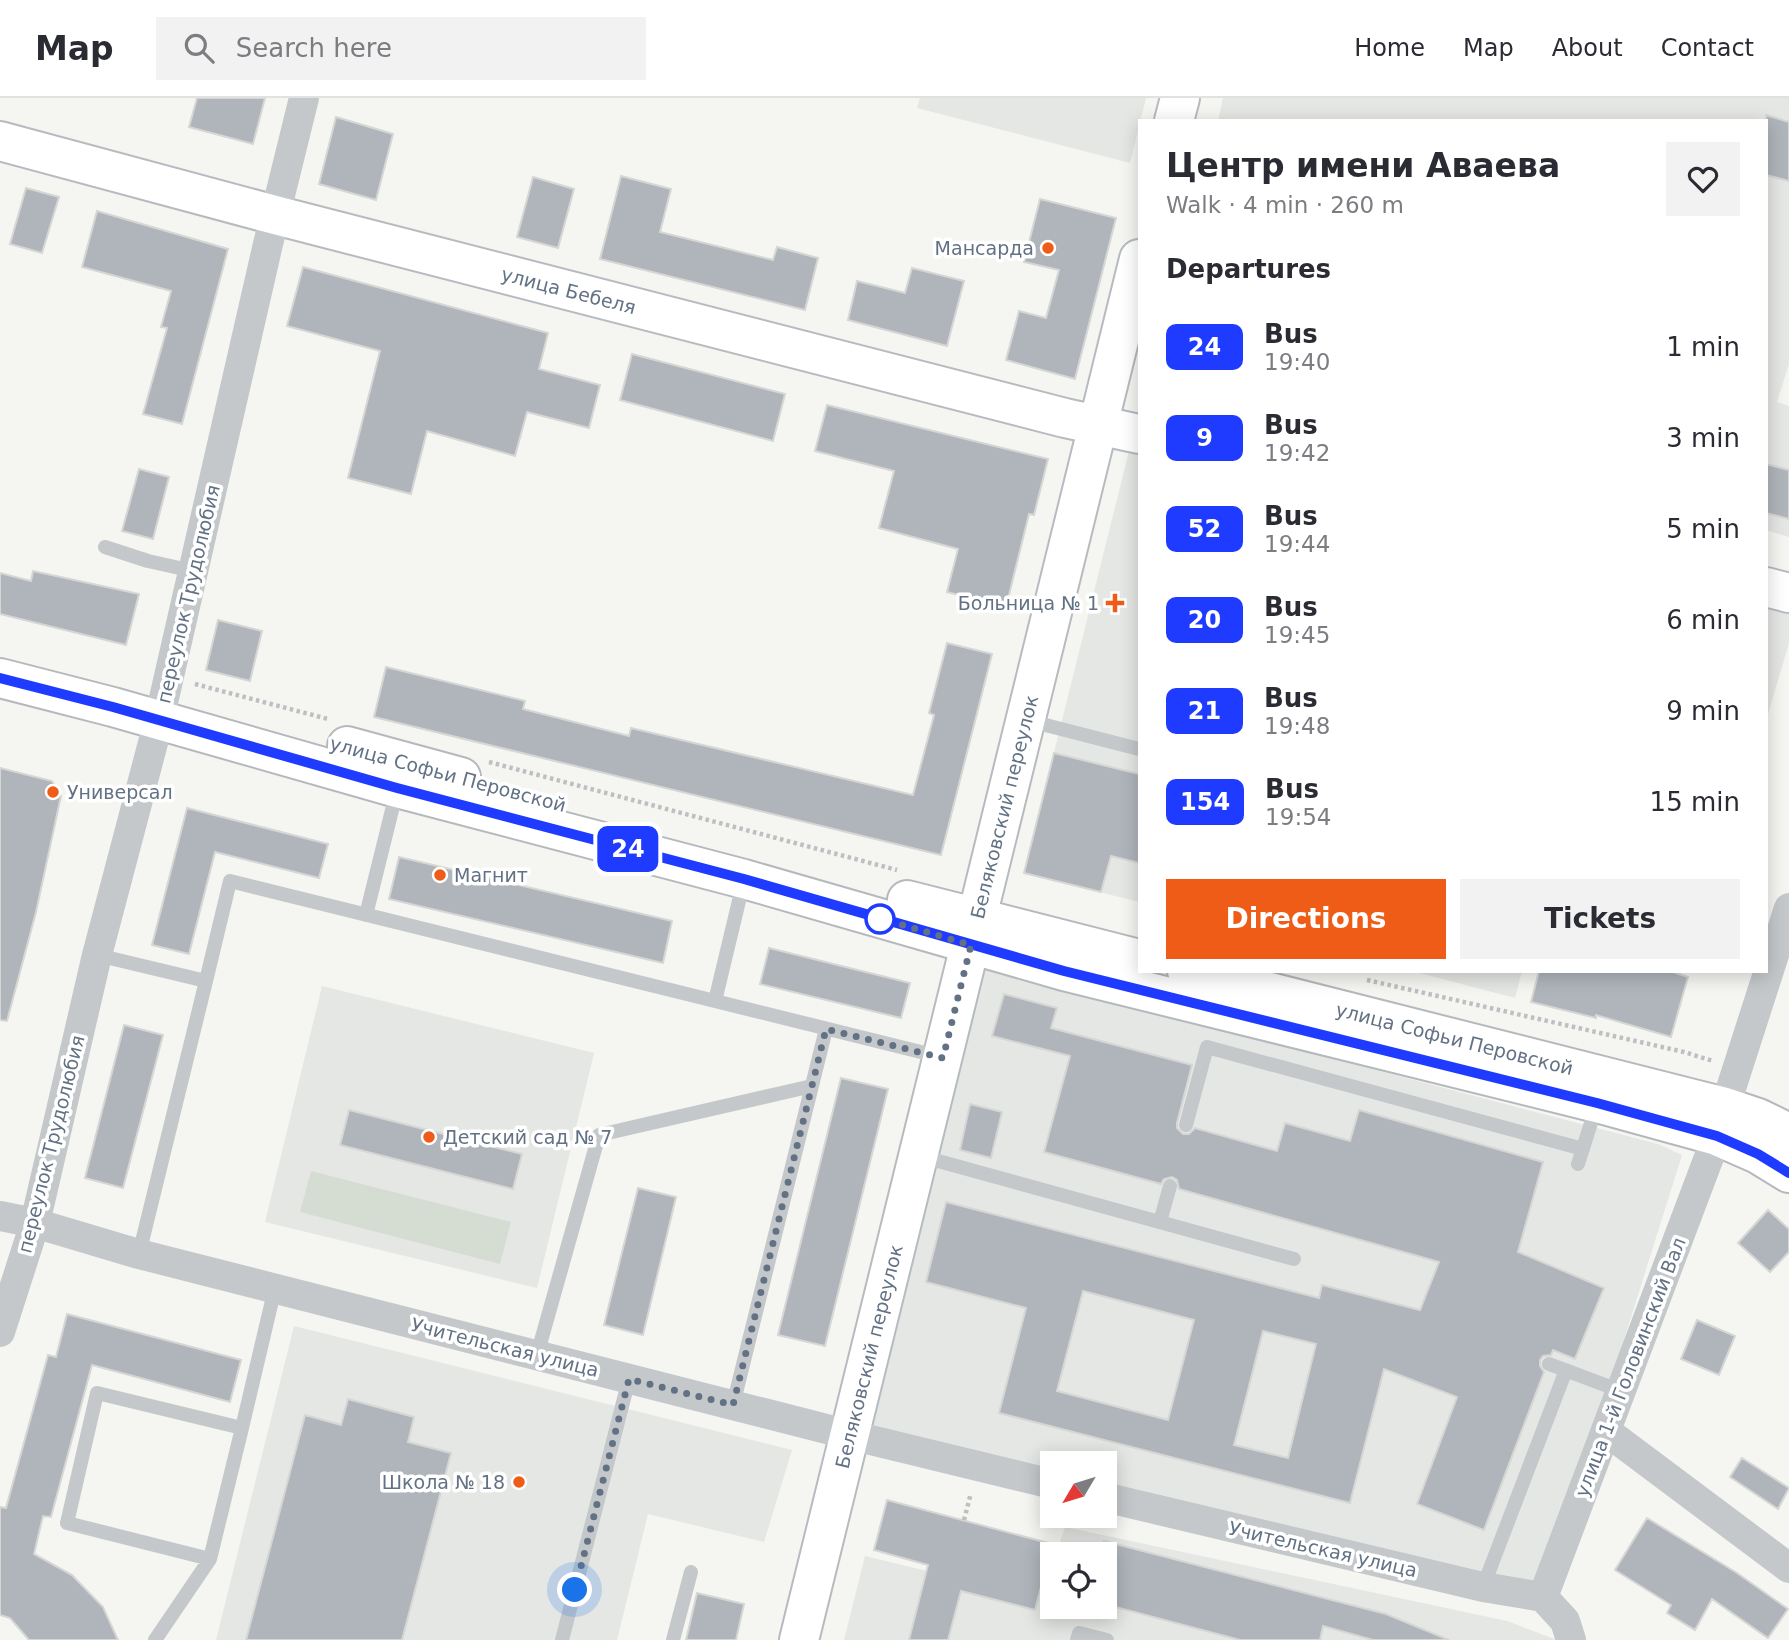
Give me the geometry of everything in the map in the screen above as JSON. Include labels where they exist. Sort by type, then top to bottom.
[{"type":"main road","points":[[1175,119],[1180,98]]},
{"type":"main road","name":"улица Бебеля","points":[[0,141],[275,215],[1138,434]]},
{"type":"main road","name":"Беляковский переулок","points":[[800,1640],[1138,263]]},
{"type":"main road","points":[[1768,588],[1789,593]]},
{"type":"main road","name":"улица Софьи Перовской","points":[[0,653],[172,700],[973,932],[1064,971],[1597,1103],[1721,1122]]},
{"type":"main road","name":"улица Софьи Перовской","points":[[0,678],[172,700],[397,788],[744,879],[973,932],[1138,959]]},
{"type":"main road","name":"улица Софьи Перовской","points":[[1194,973],[1721,1122]]},
{"type":"main road","points":[[1721,1122],[1758,1118],[1789,1133]]},
{"type":"main road","points":[[1721,1122],[1758,1154],[1789,1173]]},
{"type":"street","name":"переулок Трудолюбия","points":[[0,1332],[35,1223],[97,955],[172,700],[193,571],[304,98]]},
{"type":"street","name":"улица 1-й Головинский Вал","points":[[1543,1597],[1721,1122],[1789,908]]},
{"type":"street","name":"Учительская улица","points":[[0,1216],[35,1223],[138,1254],[275,1289],[1040,1481]]},
{"type":"street","points":[[1606,1431],[1789,1568]]},
{"type":"street","name":"Учительская улица","points":[[1117,1500],[1483,1587],[1543,1597]]},
{"type":"street","points":[[1543,1597],[1565,1621],[1572,1640]]},
{"type":"lane","points":[[105,547],[148,561],[193,571]]},
{"type":"lane","points":[[1025,720],[1138,749]]},
{"type":"lane","points":[[366,915],[397,788]]},
{"type":"lane","points":[[715,1001],[744,879]]},
{"type":"lane","points":[[138,1254],[230,881],[943,1058]]},
{"type":"lane","points":[[97,955],[206,982]]},
{"type":"lane","points":[[733,1405],[826,1029]]},
{"type":"lane","points":[[1186,1125],[1207,1047],[1583,1149]]},
{"type":"lane","points":[[537,1355],[599,1135],[811,1086]]},
{"type":"lane","points":[[1578,1164],[1597,1103]]},
{"type":"lane","points":[[919,1156],[1294,1259]]},
{"type":"lane","points":[[1160,1222],[1170,1186]]},
{"type":"lane","points":[[155,1640],[210,1559],[275,1289]]},
{"type":"lane","points":[[1549,1364],[1621,1391]]},
{"type":"lane","points":[[1483,1587],[1566,1370]]},
{"type":"lane","points":[[562,1640],[629,1379]]},
{"type":"lane","points":[[210,1559],[66,1523],[97,1393],[242,1428]]},
{"type":"lane","points":[[673,1640],[691,1572]]},
{"type":"lane","points":[[1077,1640],[1079,1633],[1107,1640]]},
{"type":"path","points":[[172,700],[340,722]]},
{"type":"path","points":[[487,761],[900,871]]},
{"type":"path","points":[[1354,977],[1684,1052],[1739,1068]]},
{"type":"path","points":[[964,1520],[971,1489]]},
{"type":"shaded area","points":[[920,98],[1146,98],[1141,119],[1138,119],[1130,163],[917,108]]},
{"type":"shaded area","points":[[1223,98],[1789,98],[1789,364],[1777,402],[1789,406],[1789,537],[1768,531],[1768,119],[1218,119]]},
{"type":"shaded area","name":"Больница № 1","points":[[1129,451],[1138,453],[1138,902],[1024,873]]},
{"type":"shaded area","points":[[1768,607],[1789,612],[1789,643],[1768,714]]},
{"type":"shaded area","points":[[967,963],[1658,1144],[1682,1155],[1543,1597],[1117,1500],[1117,1451],[1040,1451],[1040,1481],[850,1435]]},
{"type":"shaded area","points":[[1420,973],[1521,973],[1515,998]]},
{"type":"shaded area","name":"Детский сад № 7","points":[[322,986],[594,1053],[537,1288],[265,1222]]},
{"type":"shaded area","points":[[311,1171],[511,1222],[500,1264],[300,1212]]},
{"type":"shaded area","name":"Школа № 18","points":[[294,1326],[792,1450],[764,1542],[648,1514],[617,1640],[216,1640]]},
{"type":"shaded area","points":[[1065,1528],[1070,1528],[1507,1621],[1557,1640],[844,1640],[865,1556],[1040,1598],[1040,1619],[1117,1619],[1117,1542],[1060,1542]]},
{"type":"building","points":[[197,98],[265,98],[253,144],[189,127]]},
{"type":"building","points":[[1766,115],[1789,122],[1789,181],[1768,176]]},
{"type":"building","points":[[336,117],[393,134],[376,200],[319,184]]},
{"type":"building","points":[[621,176],[671,189],[660,232],[773,260],[777,247],[818,258],[805,310],[600,259]]},
{"type":"building","points":[[533,177],[574,189],[558,248],[517,237]]},
{"type":"building","points":[[26,188],[59,197],[42,253],[10,244]]},
{"type":"building","points":[[1040,199],[1116,218],[1075,379],[1006,360],[1019,311],[1046,318],[1059,270],[1024,262]]},
{"type":"building","points":[[97,211],[228,249],[182,424],[143,414],[167,328],[161,327],[171,291],[82,267]]},
{"type":"building","points":[[303,267],[548,333],[539,369],[600,385],[589,428],[527,412],[515,456],[427,431],[411,494],[348,478],[380,351],[287,326]]},
{"type":"building","points":[[912,268],[964,281],[947,346],[848,320],[857,281],[905,293]]},
{"type":"building","points":[[632,354],[785,394],[773,441],[620,400]]},
{"type":"building","points":[[827,405],[1048,459],[1034,515],[1029,514],[1006,607],[947,592],[958,549],[879,528],[894,471],[815,451]]},
{"type":"building","points":[[1768,465],[1789,470],[1789,519],[1768,514]]},
{"type":"building","points":[[139,469],[169,477],[153,539],[122,531]]},
{"type":"building","points":[[33,571],[139,594],[126,645],[0,614],[0,573],[31,581]]},
{"type":"building","points":[[218,620],[262,631],[250,681],[206,670]]},
{"type":"building","points":[[947,643],[992,654],[941,855],[374,717],[386,667],[525,701],[523,709],[629,736],[631,728],[913,795],[934,715],[929,713]]},
{"type":"building","points":[[1054,753],[1138,774],[1138,863],[1111,856],[1101,892],[1024,873]]},
{"type":"building","points":[[0,768],[52,781],[61,796],[36,912],[7,1021],[0,1020]]},
{"type":"building","points":[[187,808],[328,844],[319,878],[215,852],[189,954],[152,945]]},
{"type":"building","points":[[399,857],[672,921],[663,963],[389,899]]},
{"type":"building","points":[[769,948],[910,983],[901,1018],[760,984]]},
{"type":"building","points":[[1538,973],[1676,973],[1688,977],[1671,1037],[1596,1015],[1596,1018],[1531,1002]]},
{"type":"building","points":[[1004,994],[1057,1008],[1051,1028],[1192,1065],[1177,1123],[1177,1128],[1183,1134],[1189,1134],[1195,1128],[1277,1151],[1285,1123],[1350,1141],[1359,1110],[1543,1162],[1518,1252],[1604,1288],[1575,1359],[1553,1350],[1551,1355],[1543,1356],[1540,1360],[1544,1372],[1484,1530],[1417,1504],[1457,1397],[1384,1369],[1350,1503],[999,1413],[1026,1308],[926,1282],[946,1202],[1319,1298],[1322,1285],[1420,1310],[1439,1262],[1179,1189],[1177,1180],[1172,1177],[1164,1179],[1161,1184],[1044,1152],[1070,1056],[992,1036]],"holes":[[[1083,1291],[1194,1320],[1168,1420],[1057,1391]],[[1263,1331],[1316,1344],[1288,1458],[1234,1445]]]},
{"type":"building","points":[[124,1025],[163,1035],[123,1188],[85,1178]]},
{"type":"building","points":[[841,1078],[888,1089],[825,1346],[778,1335]]},
{"type":"building","points":[[970,1104],[1002,1112],[991,1158],[960,1150]]},
{"type":"building","points":[[349,1110],[522,1154],[513,1189],[340,1145]]},
{"type":"building","points":[[638,1188],[676,1197],[643,1335],[604,1325]]},
{"type":"building","points":[[1768,1210],[1789,1229],[1789,1252],[1770,1272],[1738,1243]]},
{"type":"building","points":[[67,1314],[241,1360],[230,1402],[92,1365],[51,1517],[43,1516],[34,1554],[72,1575],[103,1607],[118,1640],[29,1640],[10,1618],[0,1615],[0,1507],[6,1508],[48,1355],[56,1357]]},
{"type":"building","points":[[1697,1320],[1735,1336],[1719,1375],[1681,1359]]},
{"type":"building","points":[[348,1399],[414,1417],[408,1442],[451,1453],[402,1640],[246,1640],[305,1415],[341,1425]]},
{"type":"building","points":[[1742,1458],[1789,1488],[1778,1509],[1730,1477]]},
{"type":"building","points":[[887,1500],[1044,1542],[1040,1542],[1040,1591],[1035,1610],[961,1591],[948,1640],[909,1640],[928,1565],[874,1550]]},
{"type":"building","points":[[1647,1518],[1737,1573],[1788,1609],[1768,1638],[1712,1599],[1695,1630],[1667,1613],[1671,1605],[1615,1570]]},
{"type":"building","points":[[1117,1544],[1386,1614],[1449,1640],[1373,1640],[1323,1626],[1320,1640],[1240,1640],[1117,1607]]},
{"type":"building","points":[[697,1593],[744,1604],[736,1640],[686,1640]]},
{"type":"bus line","name":"24","points":[[0,678],[113,707],[397,788],[744,879],[1064,971],[1597,1103],[1717,1136],[1758,1154],[1789,1173]]},
{"type":"place","name":"Мансарда","points":[[1048,248]]},
{"type":"place","name":"Больница № 1","points":[[1115,603]]},
{"type":"place","name":"Универсал","points":[[53,792]]},
{"type":"place","name":"Магнит","points":[[440,875]]},
{"type":"place","name":"Детский сад № 7","points":[[429,1137]]},
{"type":"place","name":"Школа № 18","points":[[519,1482]]},
{"type":"route","points":[[575,1590],[629,1379],[733,1405],[826,1029],[943,1058],[971,945],[875,917],[880,919]]}]
